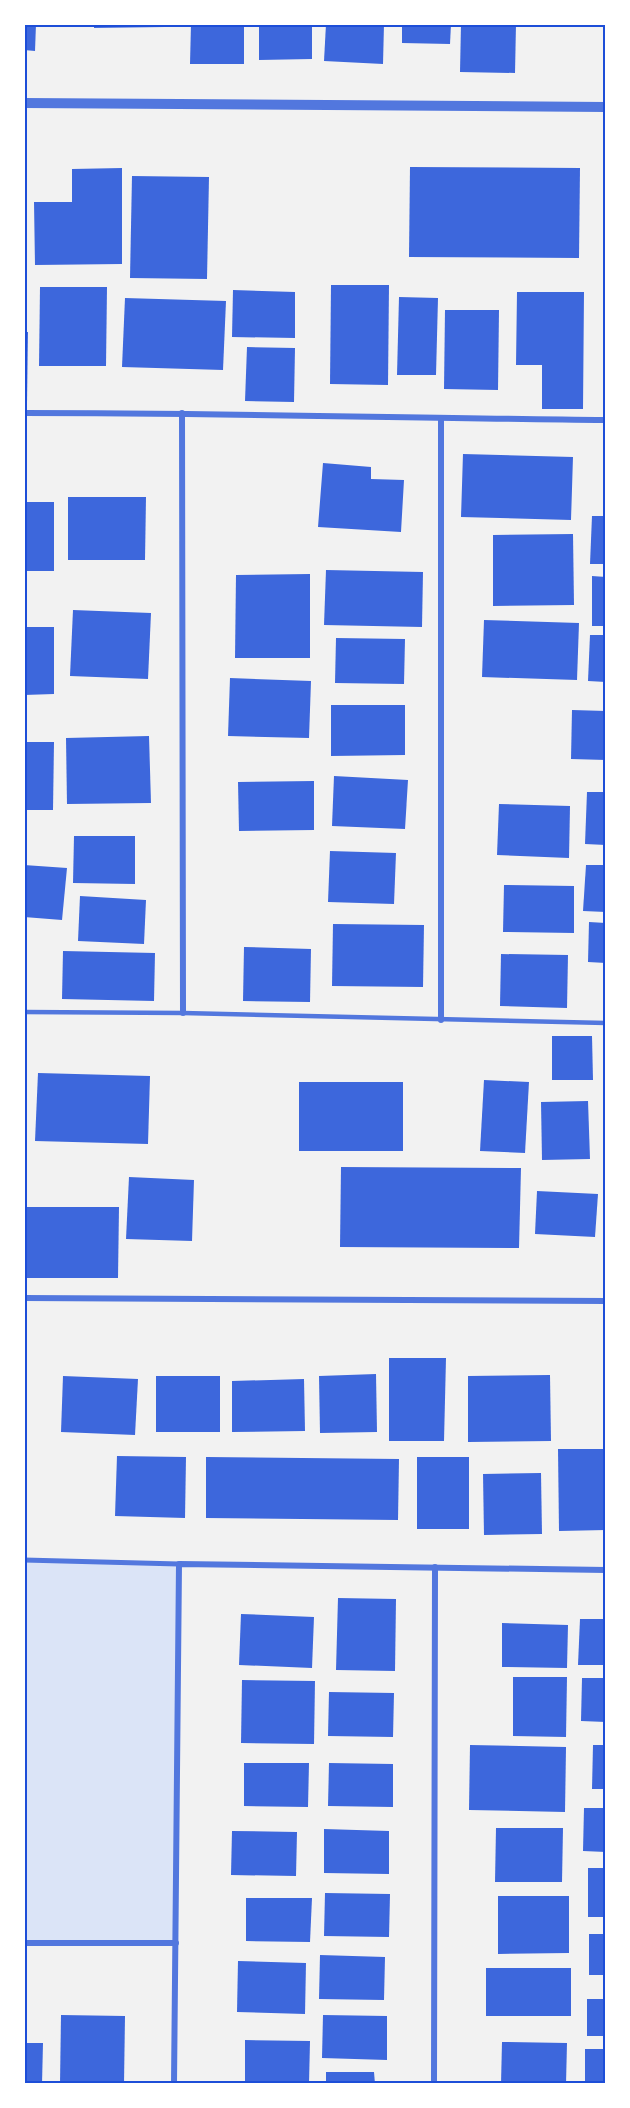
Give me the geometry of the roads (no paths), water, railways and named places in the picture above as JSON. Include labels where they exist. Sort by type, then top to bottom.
[{"type":"street","points":[[24,103],[606,107]]},
{"type":"street","points":[[24,413],[182,413],[606,420]]},
{"type":"street","points":[[182,413],[183,1013]]},
{"type":"street","points":[[441,419],[441,1020]]},
{"type":"street","points":[[24,1298],[606,1301]]},
{"type":"street","points":[[24,1560],[606,1570]]},
{"type":"street","points":[[174,2084],[179,1564]]},
{"type":"street","points":[[434,2084],[435,1567]]},
{"type":"street","points":[[24,1943],[176,1943]]},
{"type":"lane","points":[[24,1012],[183,1013],[606,1023]]}]
